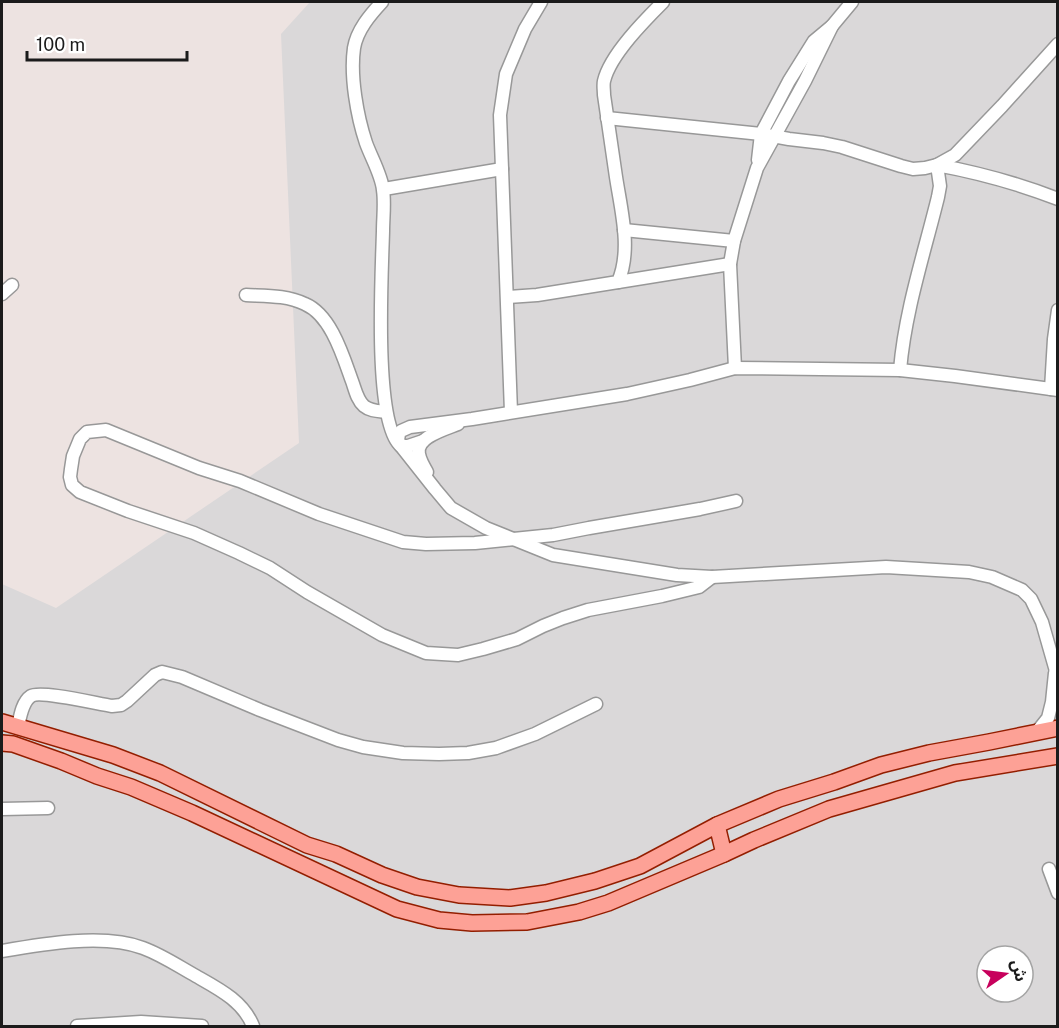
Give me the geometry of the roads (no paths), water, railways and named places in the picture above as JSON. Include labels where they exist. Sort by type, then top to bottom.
[{"type":"main road","points":[[2,722],[113,755],[160,773],[307,845],[336,854],[382,875],[417,887],[459,895],[510,898],[546,893],[595,881],[640,866],[717,825],[778,799],[882,765],[929,753],[1058,728]]},
{"type":"main road","points":[[2,742],[131,787],[397,909],[439,920],[472,923],[526,922],[579,912],[608,903],[829,809],[955,773],[1058,756]]},
{"type":"main road","points":[[717,825],[724,854]]},
{"type":"street","points":[[382,2],[369,16],[359,33],[354,48],[354,75],[357,103],[366,141],[384,189],[382,350],[386,412],[394,440],[451,508],[486,528],[553,555],[677,575],[712,577],[886,567],[969,572],[992,577],[1022,590],[1031,599],[1052,635],[1056,675],[1052,702],[1048,718],[1036,733]]},
{"type":"street","points":[[511,412],[500,115],[506,74],[525,29],[541,2]]},
{"type":"street","points":[[618,282],[623,265],[624,230],[603,83],[607,70],[622,48],[663,2]]},
{"type":"street","points":[[735,368],[730,264],[734,241],[767,135],[789,81],[814,41],[832,26],[852,2]]},
{"type":"street","points":[[607,118],[767,135],[833,145],[913,169],[926,168],[938,165],[963,148],[1058,44]]},
{"type":"street","points":[[938,165],[995,177],[1058,199]]},
{"type":"street","points":[[900,370],[908,316],[940,186],[938,165]]},
{"type":"street","points":[[384,189],[502,169]]},
{"type":"street","points":[[624,230],[734,241]]},
{"type":"street","points":[[508,297],[537,295],[730,264]]},
{"type":"street","points":[[2,294],[12,285]]},
{"type":"street","points":[[246,295],[290,297],[308,304],[320,314],[330,328],[362,405],[370,410],[386,412],[394,424],[407,428]]},
{"type":"street","points":[[401,446],[399,434],[407,428],[627,394],[735,368],[900,370],[1054,390],[1054,339],[1058,310]]},
{"type":"street","points":[[401,446],[423,441],[472,419]]},
{"type":"street","points":[[712,577],[699,587],[588,610],[543,626],[517,639],[483,650],[458,655],[426,653],[382,635],[270,568],[249,558],[194,533],[136,514],[81,492],[72,485],[70,469],[80,439],[87,432],[106,430],[319,514],[403,542],[450,544],[553,535],[736,501]]},
{"type":"street","points":[[423,441],[419,447],[419,455],[435,486],[451,508]]},
{"type":"street","points":[[18,727],[24,704],[34,694],[112,706],[121,705],[155,675],[162,672],[182,677],[338,740],[363,747],[403,753],[468,753],[496,748],[535,734],[596,704]]},
{"type":"street","points":[[2,809],[48,808]]},
{"type":"street","points":[[1049,869],[1058,893]]},
{"type":"street","points":[[2,951],[90,940],[109,940],[141,947],[230,996],[242,1008],[253,1026]]},
{"type":"street","points":[[77,1026],[141,1023],[202,1026]]}]
